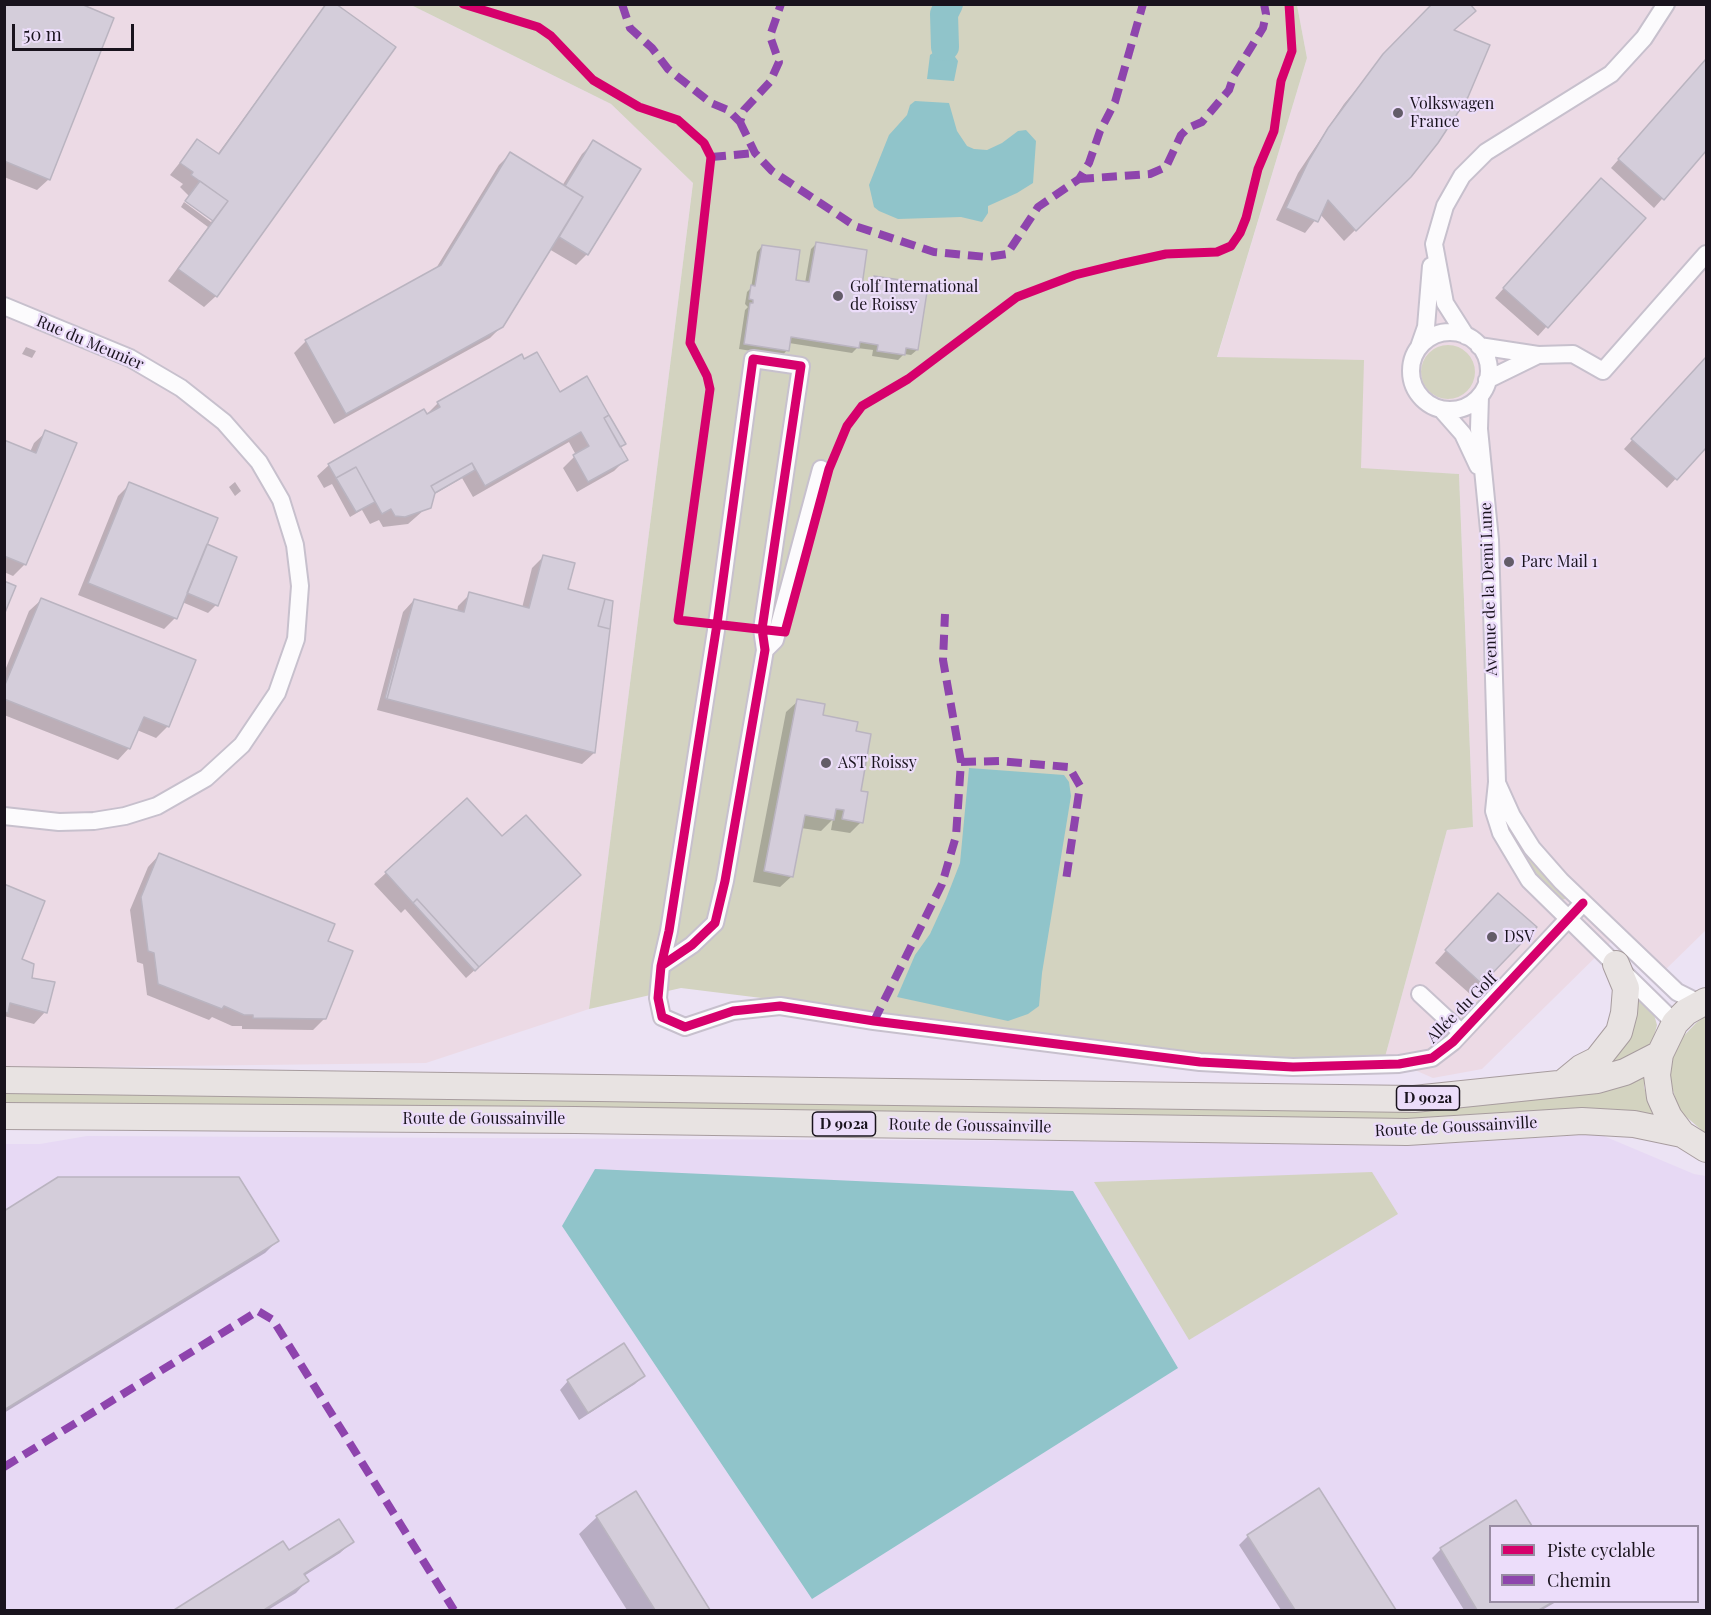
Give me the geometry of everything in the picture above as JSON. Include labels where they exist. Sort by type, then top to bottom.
[{"type":"main road","points":[[1561,1084],[1581,1068],[1597,1060],[1619,1032],[1624,1013],[1626,988],[1616,964]]},
{"type":"main road","points":[[1703,1002],[1675,1023],[1660,1054],[1657,1075],[1660,1097],[1669,1117],[1682,1134],[1707,1149]]},
{"type":"main road","name":"Route de Goussainville","points":[[4,1080],[1414,1099],[1598,1080],[1625,1072],[1660,1054]]},
{"type":"main road","name":"Route de Goussainville","points":[[4,1116],[563,1120],[1407,1132],[1582,1121],[1634,1124],[1682,1134]]},
{"type":"street","points":[[1484,479],[1463,434],[1441,409],[1420,396],[1413,385],[1411,373],[1413,360],[1426,327],[1434,244],[1445,206],[1462,176],[1486,152],[1611,74],[1644,38],[1666,4]]},
{"type":"street","points":[[1434,244],[1445,303],[1488,368],[1487,381],[1480,396],[1462,408],[1441,409]]},
{"type":"street","points":[[1418,348],[1428,339],[1440,334],[1453,333],[1472,341],[1538,355],[1573,354],[1603,371],[1707,254]]},
{"type":"street","name":"Rue du Meunier","points":[[4,306],[130,358],[181,388],[224,422],[259,462],[281,500],[295,545],[300,586],[296,639],[277,693],[242,745],[206,778],[158,806],[115,818],[59,822],[4,816]]},
{"type":"street","points":[[1487,381],[1538,355]]},
{"type":"street","points":[[753,359],[801,366],[762,629],[765,650],[725,881],[715,923],[692,945],[661,966],[669,931],[713,648],[753,359]]},
{"type":"street","name":"Avenue de la Demi Lune","points":[[1480,396],[1479,429],[1490,540],[1497,782],[1494,811],[1508,848],[1529,880],[1675,1023]]},
{"type":"street","points":[[765,650],[776,640],[821,469]]},
{"type":"street","name":"Avenue de la Demi Lune","points":[[1497,782],[1512,816],[1532,848],[1583,903],[1677,992],[1703,1002]]},
{"type":"street","name":"Allée du Golf","points":[[661,966],[658,998],[662,1017],[685,1027],[733,1011],[780,1006],[1118,1053],[1200,1062],[1293,1067],[1399,1064],[1432,1058],[1461,1032],[1583,903]]},
{"type":"street","points":[[1420,994],[1461,1032]]},
{"type":"shaded area","points":[[4,5],[411,5],[611,104],[693,183],[589,1009],[426,1063],[5,1068]]},
{"type":"shaded area","points":[[411,5],[1297,5],[1307,58],[1217,357],[1364,360],[1361,468],[1459,474],[1473,827],[1447,830],[1385,1057],[1261,1060],[681,988],[589,1009],[693,183],[611,104]]},
{"type":"shaded area","points":[[1297,5],[1706,5],[1706,930],[1662,973],[1620,933],[1482,1069],[1433,1078],[1385,1057],[1447,830],[1473,827],[1459,474],[1361,469],[1217,358],[1307,58]]},
{"type":"shaded area","points":[[943,46],[948,47],[958,61],[954,81],[927,79],[930,55]]},
{"type":"shaded area","points":[[915,101],[949,103],[957,131],[967,146],[974,149],[987,150],[1002,143],[1018,131],[1026,130],[1036,141],[1033,183],[988,206],[988,213],[982,222],[961,217],[898,219],[879,211],[874,207],[869,185],[889,135],[907,115],[910,105]]},
{"type":"shaded area","points":[[1443,345],[1453,345],[1463,349],[1471,357],[1475,372],[1471,387],[1463,395],[1453,399],[1443,399],[1433,395],[1425,387],[1421,377],[1421,367],[1425,357],[1433,349]]},
{"type":"shaded area","points":[[969,768],[1064,775],[1069,782],[1071,796],[1042,973],[1039,1006],[1028,1014],[1008,1021],[897,997],[915,955],[930,934],[960,863]]},
{"type":"shaded area","points":[[1502,812],[1523,848],[1566,896],[1565,899],[1560,900],[1553,895],[1519,856]]},
{"type":"shaded area","points":[[1626,982],[1653,1011],[1657,1025],[1653,1040],[1642,1053],[1604,1070]]},
{"type":"shaded area","points":[[1706,1016],[1706,1134],[1683,1114],[1677,1104],[1670,1080],[1673,1054],[1678,1042]]},
{"type":"shaded area","points":[[1644,1074],[1644,1087],[1654,1120],[1434,1123],[5,1109],[5,1089],[1435,1105]]},
{"type":"shaded area","points":[[1599,1134],[1694,1174],[1706,1176],[1706,1610],[5,1610],[5,1144],[40,1144],[87,1136],[1453,1143]]},
{"type":"shaded area","points":[[595,1169],[1073,1191],[1178,1368],[812,1599],[562,1226]]},
{"type":"shaded area","points":[[1372,1172],[1398,1214],[1189,1340],[1094,1182]]},
{"type":"building","points":[[4,4],[81,4],[114,18],[50,180],[4,161]]},
{"type":"building","points":[[326,4],[336,4],[396,47],[217,297],[178,269],[228,201],[191,175],[193,172],[180,163],[197,139],[219,154]]},
{"type":"building","name":"Volkswagen France","points":[[1432,4],[1470,4],[1476,11],[1454,30],[1490,45],[1468,97],[1438,143],[1411,177],[1356,231],[1328,200],[1318,222],[1286,208],[1309,160],[1328,128],[1383,54]]},
{"type":"building","points":[[1706,59],[1706,151],[1664,200],[1618,159]]},
{"type":"building","points":[[593,140],[641,169],[588,255],[559,237],[583,197],[565,186]]},
{"type":"building","points":[[510,152],[583,197],[503,327],[346,414],[305,340],[441,265]]},
{"type":"building","points":[[1601,178],[1646,218],[1548,328],[1503,288]]},
{"type":"building","points":[[200,181],[228,201],[213,221],[185,201]]},
{"type":"building","name":"Golf International de Roissy","points":[[816,242],[867,250],[862,286],[872,287],[874,276],[914,282],[914,288],[927,292],[918,350],[906,348],[905,355],[877,351],[878,345],[860,342],[859,348],[791,337],[789,351],[744,344],[750,303],[753,303],[753,300],[749,299],[751,285],[755,286],[762,245],[800,250],[796,280],[809,282]]},
{"type":"building","points":[[537,352],[560,392],[587,376],[609,415],[604,418],[628,460],[588,482],[573,455],[589,446],[581,432],[485,486],[472,463],[431,486],[435,493],[431,508],[405,517],[395,516],[391,509],[382,514],[356,467],[336,478],[328,464],[424,409],[427,414],[440,407],[437,402],[522,354],[524,359]]},
{"type":"building","points":[[1706,357],[1706,448],[1677,480],[1631,439]]},
{"type":"building","points":[[609,415],[626,444],[620,447],[604,418]]},
{"type":"building","points":[[45,430],[77,443],[26,565],[4,556],[4,440],[36,453]]},
{"type":"building","points":[[472,463],[475,470],[435,493],[431,486]]},
{"type":"building","points":[[356,467],[375,502],[356,512],[336,478]]},
{"type":"building","points":[[129,482],[218,518],[177,619],[88,583]]},
{"type":"building","points":[[207,544],[237,557],[218,606],[187,593]]},
{"type":"building","points":[[543,555],[575,563],[568,589],[605,599],[598,626],[610,629],[595,753],[387,699],[414,599],[464,612],[469,592],[529,608]]},
{"type":"building","points":[[4,581],[16,586],[4,615]]},
{"type":"building","points":[[41,598],[196,660],[169,727],[144,717],[130,749],[4,699],[4,687]]},
{"type":"building","points":[[605,599],[613,601],[610,629],[598,626]]},
{"type":"building","points":[[398,649],[400,649],[387,699],[385,698]]},
{"type":"building","name":"AST Roissy","points":[[797,699],[825,704],[823,715],[858,722],[856,731],[871,734],[861,791],[868,792],[863,823],[842,819],[844,810],[836,809],[834,820],[805,815],[793,877],[764,871]]},
{"type":"building","points":[[467,798],[502,836],[526,815],[581,875],[479,967],[417,899],[413,903],[385,872]]},
{"type":"building","points":[[159,853],[335,924],[328,941],[353,951],[326,1019],[253,1018],[253,1015],[244,1015],[224,1006],[222,1009],[158,984],[154,953],[148,951],[141,897]]},
{"type":"building","points":[[4,884],[45,901],[22,959],[34,964],[32,978],[55,982],[47,1013],[10,1003],[8,1013],[4,1012]]},
{"type":"building","name":"DSV","points":[[1498,893],[1537,927],[1482,984],[1445,950]]},
{"type":"building","points":[[417,899],[479,967],[475,971],[413,903]]},
{"type":"building","points":[[58,1177],[239,1177],[279,1241],[4,1410],[4,1211]]},
{"type":"building","points":[[624,1343],[645,1376],[588,1413],[567,1380]]},
{"type":"building","points":[[1319,1488],[1396,1610],[1295,1610],[1247,1535]]},
{"type":"building","points":[[636,1491],[710,1610],[655,1610],[596,1516]]},
{"type":"building","points":[[1516,1500],[1531,1525],[1489,1525],[1489,1603],[1551,1603],[1539,1610],[1477,1610],[1440,1548]]},
{"type":"building","points":[[339,1519],[354,1542],[304,1574],[309,1581],[264,1610],[174,1610],[283,1541],[289,1550]]},
{"type":"waterway","points":[[945,47],[944,14],[949,4]]},
{"type":"marked path","points":[[622,4],[630,28],[652,48],[668,69],[711,103],[728,110],[740,122],[744,110],[770,82],[779,62],[770,36],[781,4]]},
{"type":"marked path","points":[[740,122],[755,153],[772,171],[855,226],[934,252],[987,257],[1007,254],[1038,207],[1079,179],[1089,163],[1100,131],[1115,102],[1143,4]]},
{"type":"marked path","points":[[1079,179],[1150,174],[1166,167],[1181,135],[1188,128],[1202,122],[1229,90],[1234,75],[1263,28],[1266,14],[1264,4]]},
{"type":"marked path","points":[[711,157],[755,153]]},
{"type":"marked path","points":[[874,1021],[942,884],[956,836],[961,762],[943,660],[945,614]]},
{"type":"marked path","points":[[961,762],[999,761],[1069,767],[1080,786],[1066,880]]},
{"type":"marked path","points":[[4,1467],[258,1311],[273,1320],[454,1610]]},
{"type":"cycle path","points":[[463,4],[538,27],[551,36],[593,80],[639,107],[678,120],[704,143],[711,157],[690,343],[707,376],[710,389],[678,620],[785,632],[829,469],[847,426],[862,406],[908,379],[1017,297],[1075,275],[1120,264],[1166,254],[1217,252],[1231,246],[1246,218],[1258,169],[1274,131],[1281,81],[1292,51],[1289,4]]},
{"type":"cycle path","points":[[661,966],[692,945],[715,923],[725,881],[765,650],[762,629],[801,366],[753,359],[717,624],[669,931],[661,966],[658,998],[662,1017],[685,1027],[733,1011],[780,1006],[874,1021],[1200,1062],[1293,1067],[1399,1064],[1432,1058],[1453,1042],[1583,903]]},
{"type":"place","name":"Volkswagen France","points":[[1398,113]]},
{"type":"place","name":"Golf International de Roissy","points":[[838,296]]},
{"type":"place","name":"Parc Mail 1","points":[[1509,562]]},
{"type":"place","name":"AST Roissy","points":[[826,763]]},
{"type":"place","name":"DSV","points":[[1492,937]]}]
